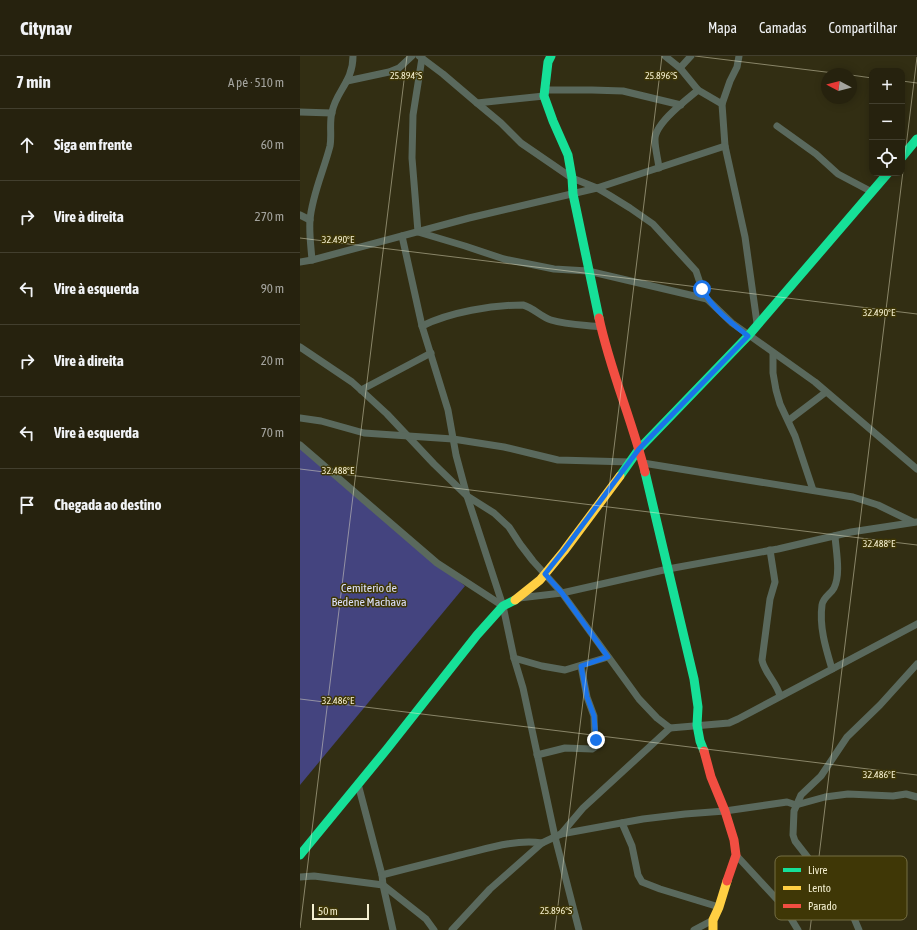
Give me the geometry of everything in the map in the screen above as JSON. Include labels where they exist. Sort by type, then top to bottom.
[{"type":"street","points":[[312,260],[310,220],[312,206],[330,144],[334,105],[353,66],[353,56]]},
{"type":"street","points":[[347,81],[389,72],[400,68],[412,56]]},
{"type":"street","points":[[551,56],[548,62],[544,93],[553,121],[568,155],[573,194],[601,327],[643,464],[694,679],[698,706],[697,725],[711,777],[725,811],[734,840],[736,855],[719,907],[713,920],[713,930]]},
{"type":"street","points":[[665,56],[680,68],[698,90],[722,104]]},
{"type":"street","points":[[680,68],[691,56]]},
{"type":"street","points":[[739,56],[737,67],[730,81],[722,104],[726,146],[745,237],[757,323]]},
{"type":"street","points":[[418,232],[412,158],[413,115],[421,57],[501,123],[521,143],[572,178],[597,188],[653,224],[696,271],[707,299],[732,323],[773,354],[815,382],[917,469]]},
{"type":"street","points":[[477,103],[544,93],[592,90],[623,91],[681,105]]},
{"type":"street","points":[[660,168],[655,140],[658,128],[698,90]]},
{"type":"street","points":[[300,112],[332,113]]},
{"type":"street","points":[[777,126],[816,154],[838,174],[872,192]]},
{"type":"street","points":[[905,153],[917,139]]},
{"type":"street","points":[[300,262],[469,218],[597,188],[726,146]]},
{"type":"street","points":[[300,855],[503,606],[519,598],[545,574],[639,449],[748,336],[757,323],[885,176]]},
{"type":"street","points":[[300,215],[310,220]]},
{"type":"street","points":[[418,232],[504,259],[554,269],[588,270],[707,299]]},
{"type":"street","points":[[402,236],[422,326],[448,410],[456,455],[467,496],[503,606],[514,658],[523,688],[537,755],[558,835],[579,930]]},
{"type":"street","points":[[422,326],[447,316],[492,308],[523,305],[530,307],[549,319],[601,327]]},
{"type":"street","points":[[300,347],[352,382],[387,414],[434,464],[467,496],[494,512],[509,527],[520,544],[562,593],[639,699],[657,718],[670,728]]},
{"type":"street","points":[[361,390],[431,353]]},
{"type":"street","points":[[773,354],[773,373],[780,404],[796,436],[813,490]]},
{"type":"street","points":[[789,420],[826,392]]},
{"type":"street","points":[[300,418],[321,421],[364,433],[453,439],[504,446],[558,460],[630,462]]},
{"type":"street","points":[[300,445],[437,563],[503,606]]},
{"type":"street","points":[[643,464],[853,497],[878,504],[915,522]]},
{"type":"street","points":[[519,598],[562,593],[668,569],[835,536],[915,522]]},
{"type":"street","points":[[832,669],[823,637],[821,615],[822,604],[836,584],[838,568],[835,536]]},
{"type":"street","points":[[770,550],[775,582],[770,599],[762,663],[780,696]]},
{"type":"street","points":[[558,835],[583,808],[670,728],[729,722],[917,624]]},
{"type":"street","points":[[514,658],[542,666],[565,670],[608,657]]},
{"type":"street","points":[[807,856],[795,841],[793,834],[794,811],[801,795],[821,776],[847,737],[880,705],[917,664]]},
{"type":"street","points":[[537,755],[565,748],[592,749],[595,747],[594,716],[587,697],[581,666]]},
{"type":"street","points":[[358,784],[382,875],[393,930]]},
{"type":"street","points":[[452,930],[490,889],[542,843],[558,835],[643,819],[725,811],[787,802],[796,805],[825,797],[848,794],[893,796],[906,794],[917,797]]},
{"type":"street","points":[[622,823],[632,846],[638,875],[642,882],[719,907]]},
{"type":"street","points":[[382,875],[515,843],[529,841],[542,843]]},
{"type":"street","points":[[736,855],[775,898]]},
{"type":"street","points":[[300,877],[314,876],[383,885],[426,919],[434,930]]},
{"type":"street","points":[[694,930],[713,920]]},
{"type":"street","points":[[792,920],[798,930]]},
{"type":"street","points":[[854,920],[859,930]]},
{"type":"green space","name":"Cemiterio de Bedene Machava","points":[[300,448],[465,586],[300,785]]},
{"type":"traffic: fast","points":[[551,56],[548,62],[544,96],[568,155],[573,194],[599,318]]},
{"type":"traffic: fast","points":[[905,153],[917,139]]},
{"type":"traffic: fast","points":[[620,476],[639,449],[748,336],[885,176]]},
{"type":"traffic: fast","points":[[645,472],[694,679],[698,707],[697,725],[700,741],[704,751]]},
{"type":"traffic: fast","points":[[300,855],[387,749],[477,635],[503,606],[515,600]]},
{"type":"traffic: slow","points":[[515,600],[540,580],[564,551],[620,476]]},
{"type":"traffic: slow","points":[[713,930],[713,920],[719,907],[727,881]]},
{"type":"traffic: jam","points":[[599,318],[609,357],[645,472]]},
{"type":"traffic: jam","points":[[704,751],[711,777],[725,811],[734,840],[736,855],[727,881]]},
{"type":"route","points":[[596,740],[594,716],[587,697],[581,666],[608,657],[562,593],[545,574],[639,449],[748,336],[707,299],[702,289]]}]
